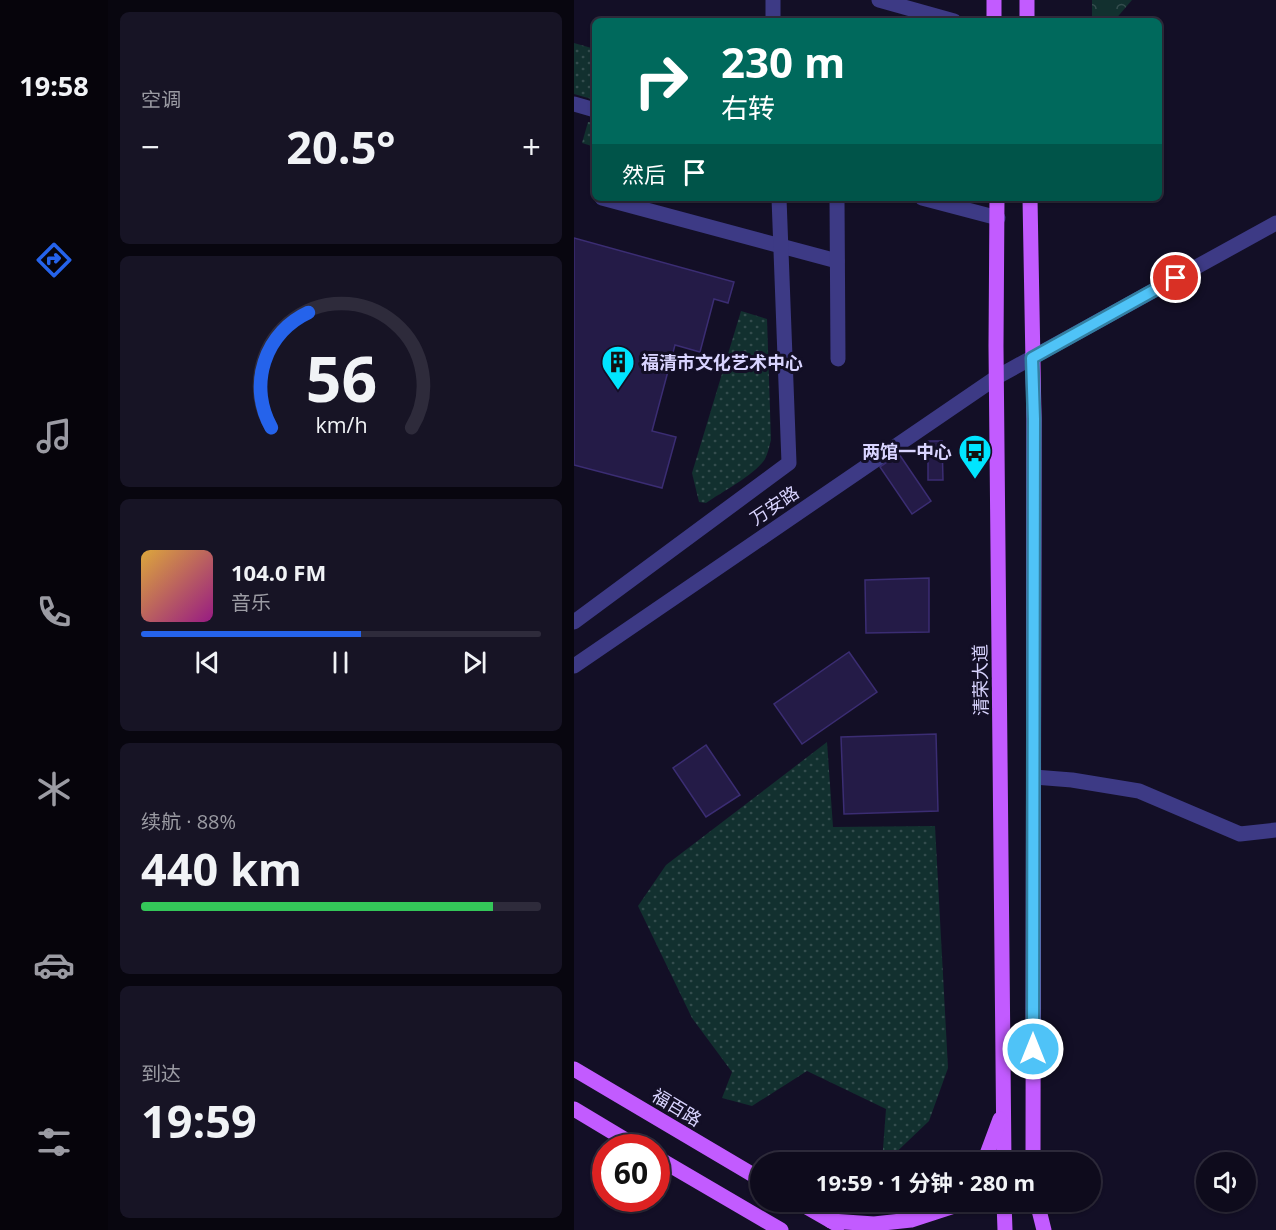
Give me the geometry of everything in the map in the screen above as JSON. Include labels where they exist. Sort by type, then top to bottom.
[{"type":"main road","points":[[994,0],[994,18]]},
{"type":"main road","points":[[1027,0],[1027,18]]},
{"type":"main road","name":"清荣大道","points":[[997,201],[1004,1152]]},
{"type":"main road","points":[[1030,201],[1034,419],[1033,1152]]},
{"type":"main road","name":"福百路","points":[[574,1069],[750,1173]]},
{"type":"main road","points":[[574,1109],[616,1134]]},
{"type":"main road","points":[[988,1152],[1004,1111]]},
{"type":"main road","points":[[670,1165],[781,1230]]},
{"type":"main road","points":[[815,1212],[846,1230]]},
{"type":"main road","points":[[831,1221],[874,1224],[911,1220],[936,1212]]},
{"type":"main road","points":[[1004,1212],[1005,1230]]},
{"type":"main road","points":[[1034,1230],[1035,1212]]},
{"type":"main road","points":[[1038,1212],[1044,1230]]},
{"type":"street","points":[[772,0],[773,18]]},
{"type":"street","points":[[879,0],[944,18]]},
{"type":"street","points":[[574,104],[592,109]]},
{"type":"street","points":[[614,201],[837,261]]},
{"type":"street","points":[[574,622],[789,463],[779,201]]},
{"type":"street","points":[[837,201],[838,358]]},
{"type":"street","points":[[933,201],[997,218]]},
{"type":"street","name":"万安路","points":[[574,666],[997,377],[1276,223]]},
{"type":"street","points":[[1034,777],[1072,780],[1139,791],[1240,834],[1276,830]]},
{"type":"green space","points":[[1092,0],[1132,0],[1117,18],[1092,18]]},
{"type":"green space","points":[[574,43],[592,48],[592,99],[574,94]]},
{"type":"green space","points":[[588,122],[592,123],[592,146],[582,143]]},
{"type":"green space","points":[[741,311],[767,319],[771,440],[761,465],[706,503],[699,502],[692,473]]},
{"type":"green space","points":[[827,742],[833,827],[935,826],[948,1068],[929,1121],[896,1152],[883,1152],[886,1109],[807,1071],[752,1106],[722,1098],[732,1072],[692,1018],[638,906],[666,865]]},
{"type":"building","name":"福清市文化艺术中心","points":[[574,238],[734,282],[728,303],[714,299],[700,352],[675,345],[652,431],[676,437],[662,488],[574,465]]},
{"type":"building","points":[[928,441],[942,441],[943,480],[928,480]]},
{"type":"building","points":[[899,454],[931,501],[912,514],[880,467]]},
{"type":"building","points":[[929,578],[929,632],[866,633],[865,580]]},
{"type":"building","points":[[849,652],[877,692],[802,744],[774,704]]},
{"type":"building","points":[[936,734],[938,811],[844,814],[841,737]]},
{"type":"building","points":[[706,745],[740,795],[706,817],[673,768]]},
{"type":"place","name":"福清市文化艺术中心","points":[[618,391]]},
{"type":"place","name":"两馆一中心","points":[[975,480]]},
{"type":"route","points":[[1033,1049],[1034,419],[1032,358],[1176,278]]}]
